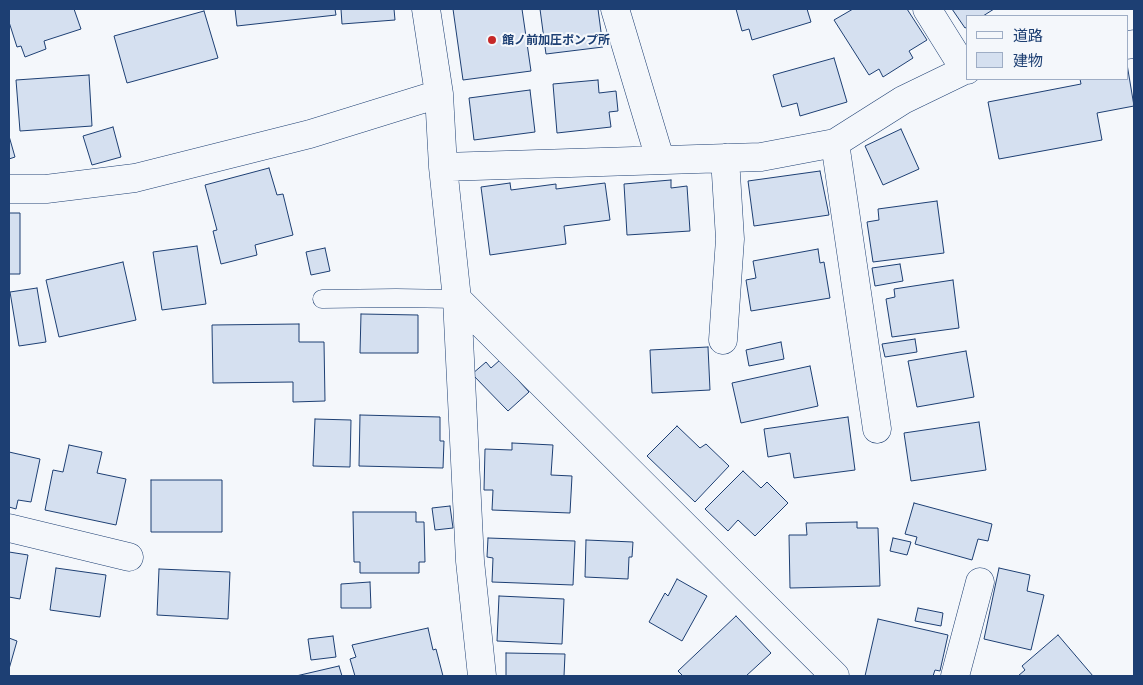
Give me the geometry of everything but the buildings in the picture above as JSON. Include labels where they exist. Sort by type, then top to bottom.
[{"type":"street","points":[[426,9],[438,94],[443,167],[458,299],[470,560],[482,676]]},
{"type":"street","points":[[615,9],[660,159]]},
{"type":"street","points":[[443,167],[761,156],[835,143],[903,100],[966,70],[927,9]]},
{"type":"street","points":[[9,189],[46,190],[135,178],[310,134],[438,94]]},
{"type":"street","points":[[835,143],[877,429]]},
{"type":"street","points":[[724,158],[730,239],[724,340]]},
{"type":"street","points":[[458,299],[834,676]]},
{"type":"street","points":[[9,528],[129,557]]},
{"type":"street","points":[[955,676],[980,582]]},
{"type":"lane","points":[[322,299],[458,299]]},
{"type":"place","name":"館ノ前加圧ポンプ所","points":[[492,40]]}]
